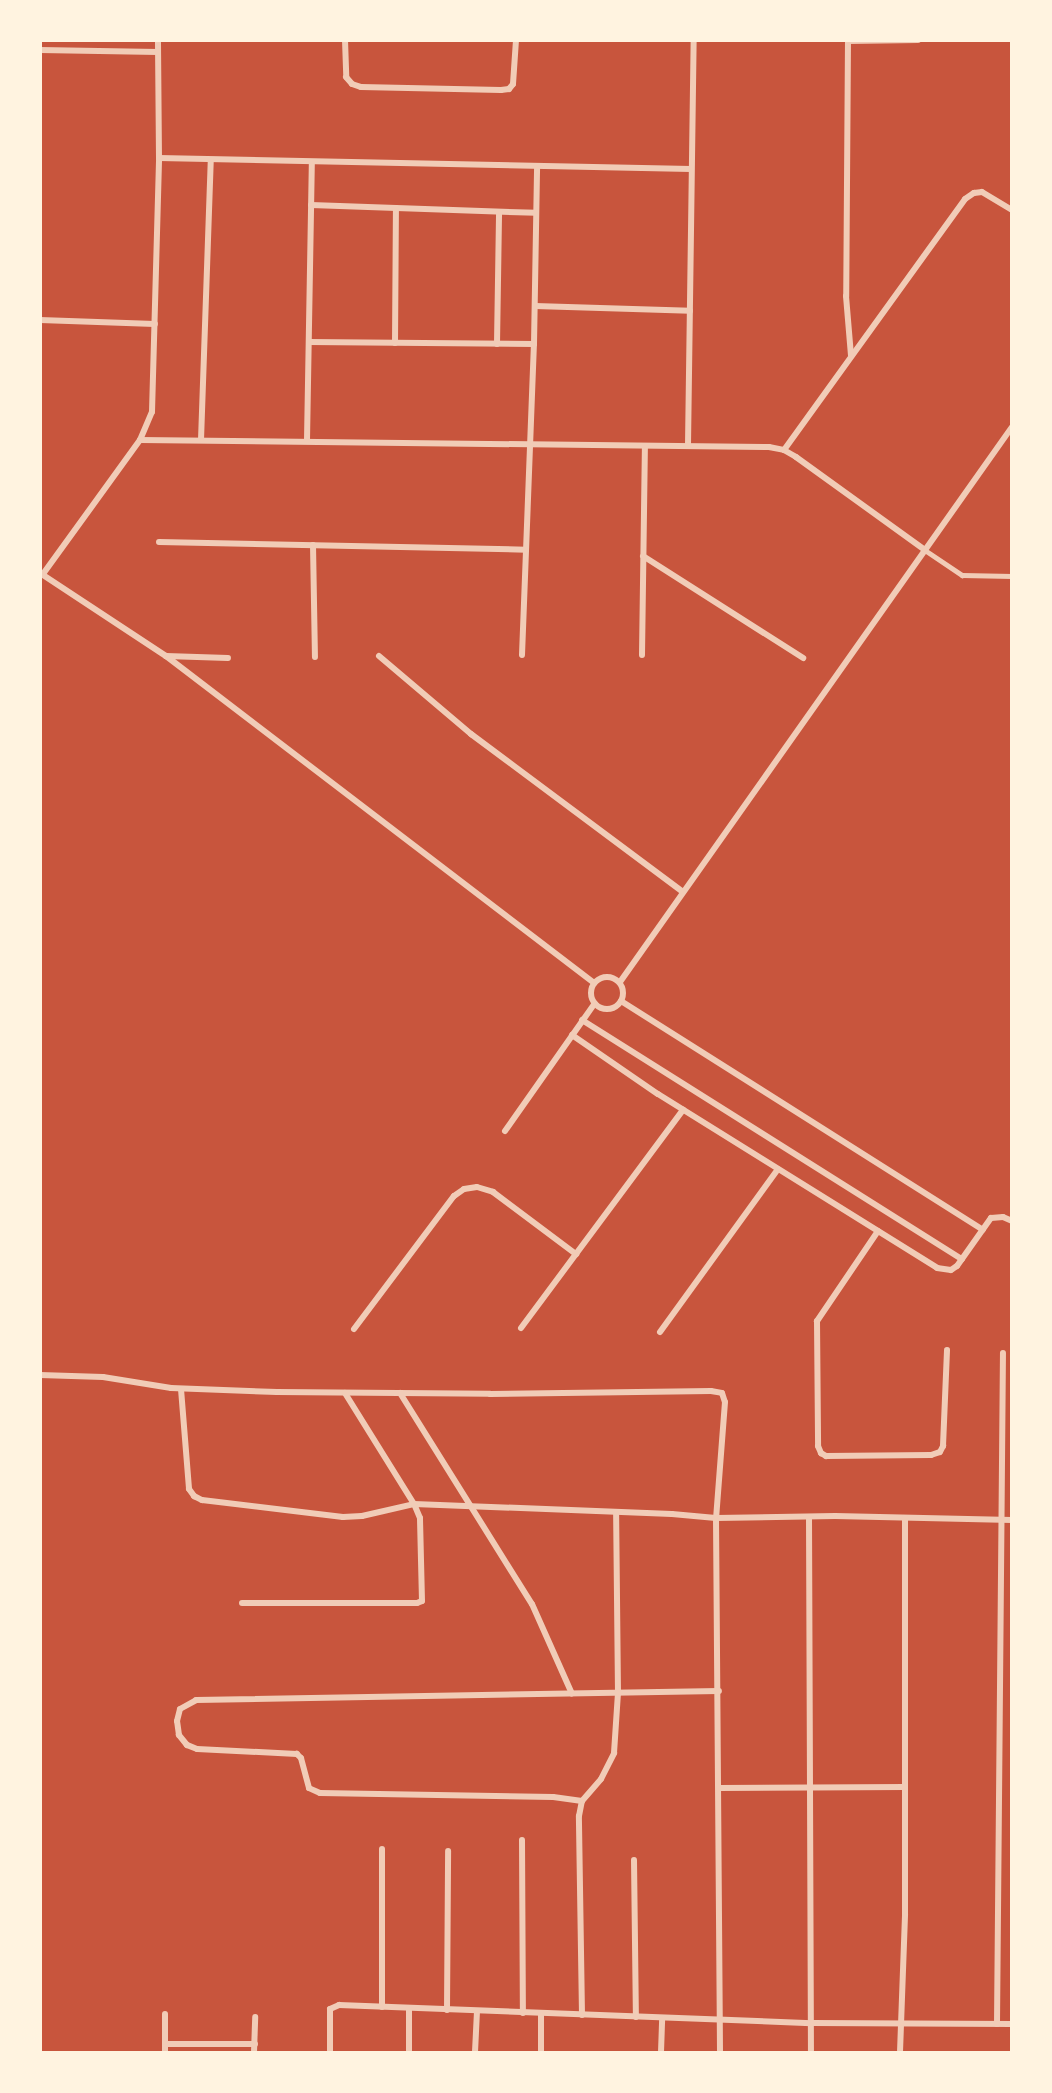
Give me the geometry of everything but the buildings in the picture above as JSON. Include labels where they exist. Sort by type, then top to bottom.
[{"type":"street","points":[[158,40],[159,158],[152,412],[140,440],[42,574],[166,656],[594,983]]},
{"type":"street","points":[[345,40],[346,77],[352,84],[361,87],[501,90],[509,89],[513,84],[516,40]]},
{"type":"street","points":[[688,445],[694,40]]},
{"type":"street","points":[[851,356],[846,296],[848,41],[918,40]]},
{"type":"street","points":[[40,50],[158,52]]},
{"type":"street","points":[[159,158],[691,169]]},
{"type":"street","points":[[201,440],[211,160]]},
{"type":"street","points":[[307,440],[312,162]]},
{"type":"street","points":[[522,655],[534,344],[537,166]]},
{"type":"street","points":[[784,450],[851,356],[876,326],[965,199],[974,193],[982,192],[1011,210]]},
{"type":"street","points":[[311,205],[536,213]]},
{"type":"street","points":[[395,343],[396,208]]},
{"type":"street","points":[[497,344],[499,212]]},
{"type":"street","points":[[535,306],[690,311]]},
{"type":"street","points":[[40,320],[156,324]]},
{"type":"street","points":[[309,342],[534,344]]},
{"type":"street","points":[[620,982],[1011,427]]},
{"type":"street","points":[[140,440],[307,440],[530,446],[769,447],[784,450],[925,550]]},
{"type":"street","points":[[642,655],[645,446]]},
{"type":"street","points":[[159,542],[526,550]]},
{"type":"street","points":[[313,545],[315,657]]},
{"type":"street","points":[[643,556],[803,657]]},
{"type":"street","points":[[166,656],[228,657]]},
{"type":"street","points":[[379,656],[471,734],[684,892]]},
{"type":"street","points":[[602,977],[611,977],[620,982],[624,991],[621,1001],[613,1008],[603,1008],[595,1002],[591,993],[594,983],[602,977]]},
{"type":"street","points":[[621,1001],[983,1230]]},
{"type":"street","points":[[505,1131],[595,1002]]},
{"type":"street","points":[[582,1020],[962,1259]]},
{"type":"street","points":[[572,1035],[683,1110],[944,1270],[957,1266],[991,1218],[1003,1217],[1011,1221]]},
{"type":"street","points":[[521,1328],[683,1110]]},
{"type":"street","points":[[660,1332],[778,1169]]},
{"type":"street","points":[[354,1329],[454,1196],[464,1189],[477,1187],[493,1192],[576,1254]]},
{"type":"street","points":[[879,1231],[817,1321],[818,1446],[821,1453],[826,1456],[931,1455],[940,1452],[943,1446],[947,1350]]},
{"type":"street","points":[[997,2024],[1003,1353]]},
{"type":"street","points":[[40,1375],[103,1377],[156,1387],[181,1389],[345,1393],[717,1391],[724,1396],[716,1518],[720,2052]]},
{"type":"street","points":[[181,1389],[189,1489],[194,1496],[202,1500],[343,1517],[362,1516],[414,1504],[716,1518],[1011,1520]]},
{"type":"street","points":[[242,1603],[417,1603],[422,1601],[424,1594],[422,1533],[414,1504],[345,1393]]},
{"type":"street","points":[[400,1393],[532,1604],[572,1694]]},
{"type":"street","points":[[582,2015],[578,1833],[582,1801],[592,1792],[612,1761],[618,1693],[616,1512]]},
{"type":"street","points":[[809,1517],[812,2052]]},
{"type":"street","points":[[900,2052],[906,1914],[905,1518]]},
{"type":"street","points":[[582,1801],[553,1797],[320,1793],[309,1788],[301,1758],[297,1754],[197,1749],[187,1745],[179,1735],[177,1721],[180,1709],[196,1700],[719,1691]]},
{"type":"street","points":[[719,1788],[905,1787]]},
{"type":"street","points":[[522,1840],[523,2013]]},
{"type":"street","points":[[382,1849],[382,2007]]},
{"type":"street","points":[[447,2010],[448,1851]]},
{"type":"street","points":[[634,1860],[636,2017]]},
{"type":"street","points":[[330,2052],[330,2009],[339,2005],[812,2023],[1011,2024]]},
{"type":"street","points":[[409,2008],[409,2052]]},
{"type":"street","points":[[475,2052],[477,2011]]},
{"type":"street","points":[[541,2013],[541,2052]]},
{"type":"street","points":[[165,2014],[165,2052]]},
{"type":"street","points":[[255,2017],[255,2052]]},
{"type":"street","points":[[661,2052],[662,2018]]},
{"type":"street","points":[[165,2044],[255,2044]]},
{"type":"lane","points":[[925,550],[962,575],[1011,576]]}]
